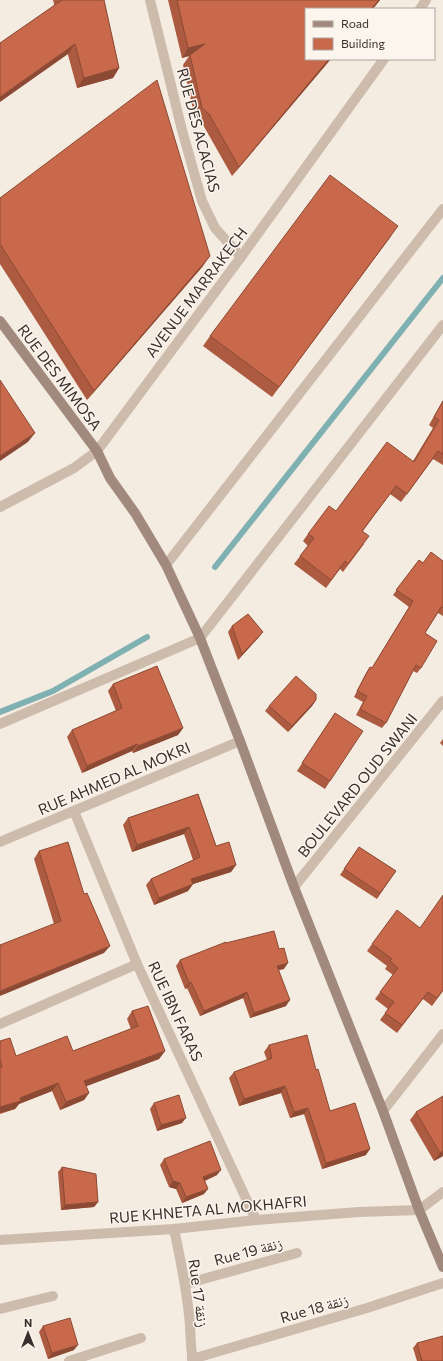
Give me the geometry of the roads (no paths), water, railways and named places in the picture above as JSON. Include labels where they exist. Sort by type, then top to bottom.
[{"type":"main road","name":"RUE DES MIMOSA","points":[[0,321],[97,451],[110,478],[135,513],[166,565],[200,638],[294,888],[383,1111],[419,1210],[443,1267]]},
{"type":"street","name":"RUE DES ACACIAS","points":[[150,0],[182,130],[202,201],[215,228],[241,257]]},
{"type":"street","name":"AVENUE MARRAKECH","points":[[0,507],[74,468],[97,451],[241,257],[383,60]]},
{"type":"street","points":[[166,565],[443,209]]},
{"type":"street","points":[[0,724],[200,638],[443,325]]},
{"type":"street","name":"BOULEVARD OUD SWANI","points":[[294,888],[443,701]]},
{"type":"street","name":"RUE AHMED AL MOKRI","points":[[0,842],[240,741]]},
{"type":"street","name":"RUE IBN FARAS","points":[[74,811],[137,964],[256,1220]]},
{"type":"street","points":[[0,1024],[137,964]]},
{"type":"street","points":[[383,1111],[443,1034]]},
{"type":"street","points":[[419,1210],[443,1192]]},
{"type":"street","name":"RUE KHNETA AL MOKHAFRI","points":[[0,1240],[174,1229],[256,1220],[359,1212],[419,1210]]},
{"type":"street","name":"Rue 17 زنقة","points":[[174,1229],[185,1284],[193,1360]]},
{"type":"street","name":"Rue 19 زنقة","points":[[185,1284],[296,1253]]},
{"type":"street","name":"Rue 18 زنقة","points":[[193,1360],[367,1308],[443,1283]]},
{"type":"street","points":[[0,1309],[53,1296]]},
{"type":"street","points":[[69,1361],[88,1358],[141,1338]]},
{"type":"waterway","points":[[215,567],[443,278]]},
{"type":"waterway","points":[[0,712],[53,691],[147,637]]}]
